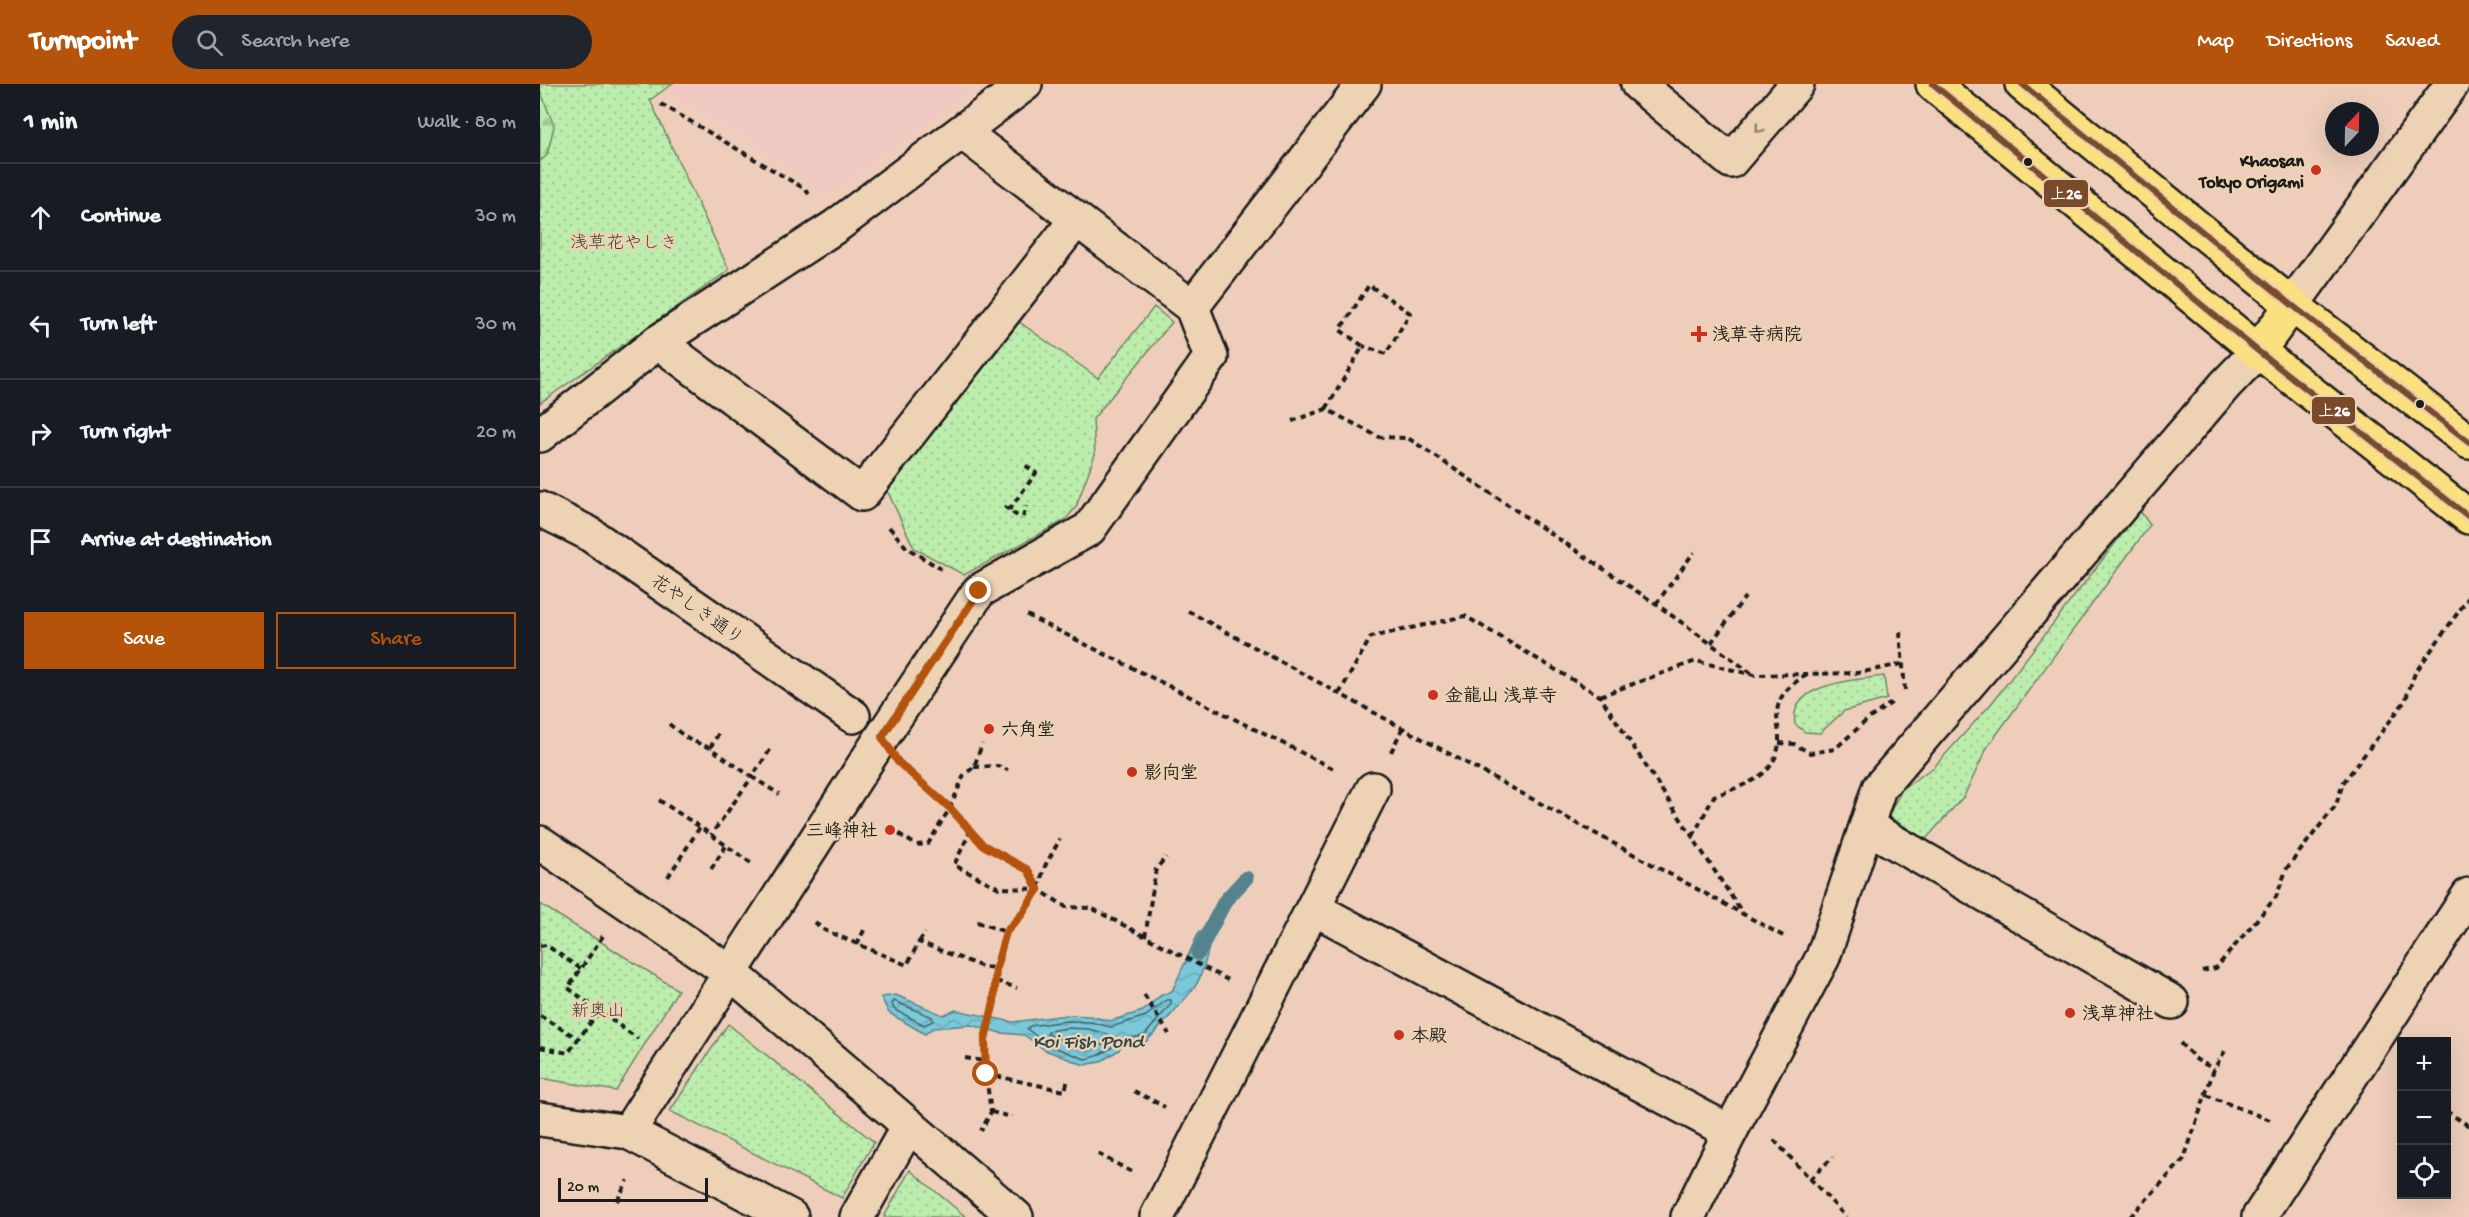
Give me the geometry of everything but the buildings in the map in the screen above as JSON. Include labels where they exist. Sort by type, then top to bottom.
[{"type":"main road","points":[[1933,84],[2258,351],[2469,517]]},
{"type":"main road","points":[[2022,84],[2292,305],[2469,442]]},
{"type":"main road","points":[[2258,351],[2292,305]]},
{"type":"street","points":[[540,435],[658,342],[836,226],[1025,84]]},
{"type":"street","points":[[1192,307],[1364,84]]},
{"type":"street","points":[[1638,84],[1731,161],[1797,84]]},
{"type":"street","points":[[2292,305],[2452,84]]},
{"type":"street","points":[[628,1132],[882,737],[979,591],[1089,529],[1211,357],[1192,307],[962,132]]},
{"type":"street","points":[[658,342],[862,494],[1076,220]]},
{"type":"street","points":[[1688,1217],[1736,1119],[1823,957],[1868,827],[1879,788],[2226,384],[2258,351]]},
{"type":"street","name":"花やしき通り","points":[[540,509],[588,532],[853,716]]},
{"type":"street","points":[[1157,1217],[1373,789]]},
{"type":"street","points":[[1868,827],[2172,1002]]},
{"type":"street","points":[[540,843],[731,973],[1016,1217]]},
{"type":"street","points":[[2259,1217],[2469,895]]},
{"type":"street","points":[[1313,908],[1736,1119]]},
{"type":"street","points":[[540,1119],[628,1132],[791,1217]]},
{"type":"street","points":[[857,1217],[909,1125]]},
{"type":"path","points":[[661,104],[805,189],[836,226]]},
{"type":"path","points":[[1369,285],[1410,313],[1386,354],[1363,346],[1340,330],[1369,285]]},
{"type":"path","points":[[1292,421],[1326,409],[1363,346]]},
{"type":"path","points":[[1326,409],[1379,437],[1408,438],[1656,604],[1754,675]]},
{"type":"path","points":[[1009,510],[1036,473],[1025,465]]},
{"type":"path","points":[[862,494],[907,548],[979,591],[1373,789]]},
{"type":"path","points":[[1656,604],[1694,552]]},
{"type":"path","points":[[1711,643],[1745,597]]},
{"type":"path","points":[[2214,1069],[2198,1060],[2161,1023],[2172,1002],[2189,974],[2216,968],[2276,897],[2287,868],[2337,805],[2343,783],[2405,701],[2415,673],[2469,597]]},
{"type":"path","points":[[1188,611],[1823,957]]},
{"type":"path","points":[[1339,694],[1371,637],[1465,616],[1600,696],[1744,915]]},
{"type":"path","points":[[1600,696],[1696,661],[1754,675],[1858,673],[1902,664]]},
{"type":"path","points":[[1693,836],[1714,796],[1749,783],[1771,766],[1779,743],[1777,711],[1779,698],[1790,685],[1806,675]]},
{"type":"path","points":[[1779,743],[1794,744],[1810,753],[1835,749],[1867,720],[1896,700]]},
{"type":"path","points":[[669,724],[688,739],[710,748],[779,794]]},
{"type":"path","points":[[710,748],[720,731]]},
{"type":"path","points":[[882,737],[898,762],[950,808],[983,845],[1028,870],[1038,889],[1066,907],[1091,908],[1209,970]]},
{"type":"path","points":[[899,834],[916,845],[928,844],[950,808],[964,775],[974,767],[982,744]]},
{"type":"path","points":[[711,835],[770,750]]},
{"type":"path","points":[[974,767],[998,766],[1008,770]]},
{"type":"path","points":[[659,800],[726,846],[822,928],[907,965],[925,933]]},
{"type":"path","points":[[645,913],[700,827]]},
{"type":"path","points":[[971,830],[954,865],[999,888],[1038,889]]},
{"type":"path","points":[[957,1166],[991,1112],[984,1061],[985,1039],[994,1002],[996,968],[1006,932],[1022,914],[1038,889],[1045,866],[1060,839]]},
{"type":"path","points":[[711,869],[726,846]]},
{"type":"path","points":[[1145,937],[1156,869],[1166,857]]},
{"type":"path","points":[[977,922],[1006,932]]},
{"type":"path","points":[[857,945],[864,928]]},
{"type":"path","points":[[604,934],[568,988],[645,1044]]},
{"type":"path","points":[[919,942],[983,967],[996,968]]},
{"type":"path","points":[[540,946],[546,945],[581,969]]},
{"type":"path","points":[[996,981],[1017,988]]},
{"type":"path","points":[[1144,995],[1169,1034]]},
{"type":"path","points":[[540,1047],[568,1053],[600,1010]]},
{"type":"path","points":[[540,1016],[579,1039]]},
{"type":"path","points":[[2130,1217],[2184,1159],[2214,1069],[2225,1051]]},
{"type":"path","points":[[965,1058],[984,1061]]},
{"type":"path","points":[[986,1074],[1065,1091],[1068,1079]]},
{"type":"path","points":[[2206,1095],[2312,1137]]},
{"type":"path","points":[[991,1112],[1012,1117]]},
{"type":"path","points":[[2451,1114],[2469,1126]]},
{"type":"path","points":[[1736,1119],[1810,1179],[1846,1217]]},
{"type":"path","points":[[1810,1179],[1833,1157]]},
{"type":"shaded area","points":[[678,84],[959,84],[967,94],[828,197],[742,136],[667,92]]},
{"type":"green space","name":"浅草花やしき","points":[[540,84],[672,84],[650,100],[729,270],[540,403]]},
{"type":"green space","points":[[540,90],[554,126],[547,155],[540,161]]},
{"type":"green space","points":[[1154,307],[1172,322],[1093,419],[1095,454],[1076,507],[1065,520],[964,575],[914,548],[886,488],[1015,319],[1098,378]]},
{"type":"green space","points":[[2140,511],[2150,525],[1988,746],[1964,796],[1925,840],[1888,816],[1903,788],[1934,767],[1991,704]]},
{"type":"green space","points":[[1884,676],[1887,699],[1844,711],[1820,733],[1805,732],[1795,724],[1796,710],[1802,700],[1812,692],[1841,682]]},
{"type":"green space","name":"新奥山","points":[[540,904],[678,990],[616,1091],[540,1078]]},
{"type":"green space","points":[[728,1024],[874,1142],[842,1198],[670,1111]]},
{"type":"green space","points":[[910,1170],[966,1217],[884,1217]]},
{"type":"water","name":"Koi Fish Pond","points":[[1199,932],[1211,941],[1201,975],[1193,989],[1145,1042],[1122,1044],[1119,1050],[1100,1062],[1084,1065],[1045,1050],[1024,1035],[1001,1033],[971,1025],[933,1028],[925,1034],[889,1013],[881,997],[896,995],[943,1015],[956,1010],[1013,1022],[1067,1015],[1090,1016],[1110,1021],[1143,1011],[1160,996],[1172,991]]},
{"type":"waterway","points":[[1198,953],[1225,901],[1246,878]]},
{"type":"transit line","name":"上26","points":[[1933,84],[2258,351],[2469,517]]},
{"type":"transit line","name":"上26","points":[[2022,84],[2292,305],[2469,442]]},
{"type":"place","name":"Khaosan Tokyo Origami","points":[[2316,170]]},
{"type":"place","name":"浅草寺病院","points":[[1699,334]]},
{"type":"place","name":"金龍山 浅草寺","points":[[1433,695]]},
{"type":"place","name":"六角堂","points":[[989,729]]},
{"type":"place","name":"影向堂","points":[[1132,772]]},
{"type":"place","name":"三峰神社","points":[[890,830]]},
{"type":"place","name":"浅草神社","points":[[2070,1013]]},
{"type":"place","name":"本殿","points":[[1399,1035]]},
{"type":"route","points":[[979,591],[882,737],[898,762],[950,808],[983,845],[1028,870],[1038,889],[1022,914],[1006,932],[996,968],[994,1002],[985,1039],[986,1074]]}]
